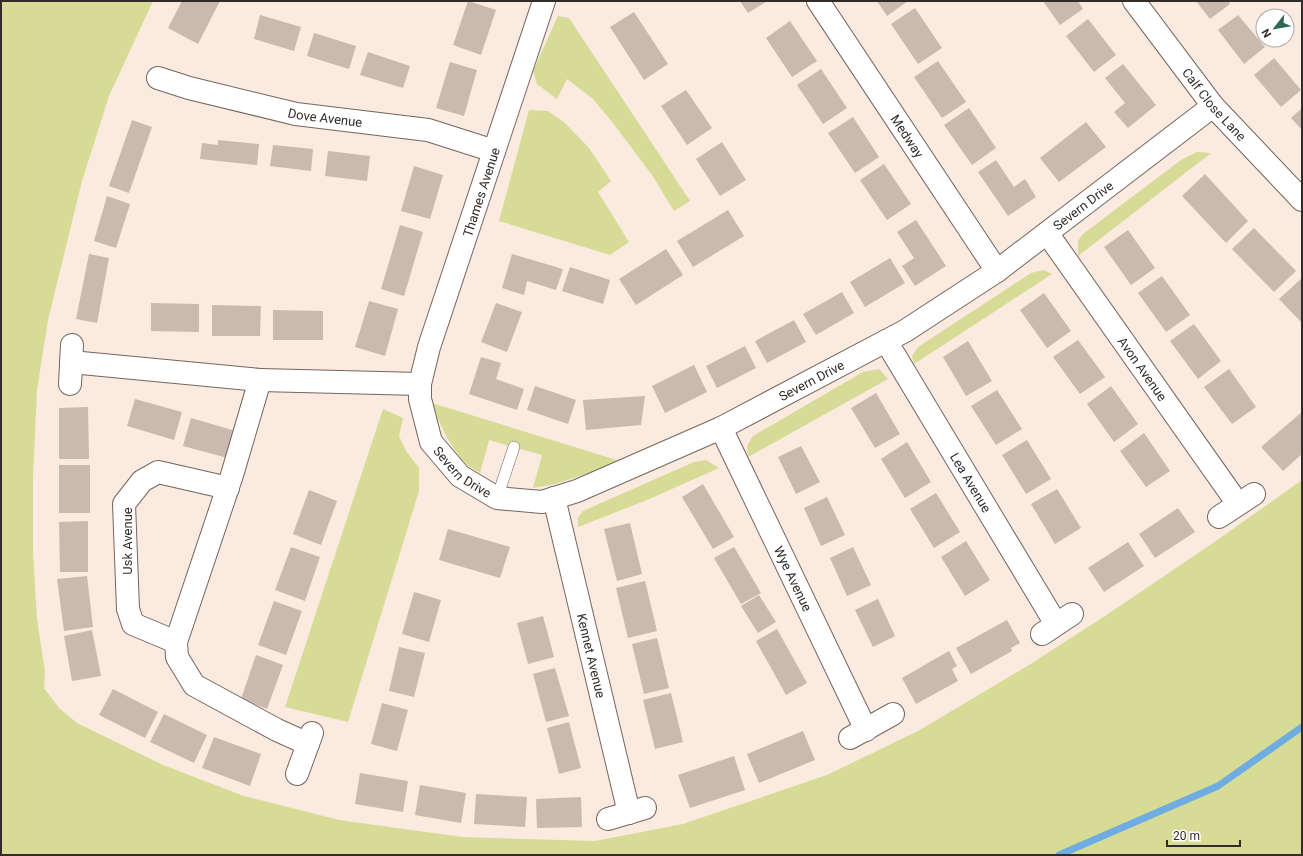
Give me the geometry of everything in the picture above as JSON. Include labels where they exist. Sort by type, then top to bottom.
[{"type":"street","name":"Thames Avenue","points":[[420,384],[429,347],[544,1]]},
{"type":"street","name":"Medway","points":[[818,1],[997,271]]},
{"type":"street","name":"Calf Close Lane","points":[[1134,1],[1213,106],[1302,200]]},
{"type":"street","name":"Dove Avenue","points":[[158,78],[189,88],[296,114],[428,130],[494,151]]},
{"type":"street","name":"Severn Drive","points":[[420,384],[420,399],[431,442],[460,476],[497,498],[542,502],[554,498],[720,428],[905,331],[997,271],[1213,106]]},
{"type":"street","name":"Avon Avenue","points":[[1046,233],[1246,499],[1219,517]]},
{"type":"street","name":"Lea Avenue","points":[[886,341],[1057,624]]},
{"type":"street","points":[[70,384],[71,354],[260,380],[420,384]]},
{"type":"street","points":[[260,380],[228,488],[176,642],[177,657],[194,685],[278,730],[310,738],[297,774]]},
{"type":"street","name":"Wye Avenue","points":[[720,428],[858,734],[893,714]]},
{"type":"street","name":"Usk Avenue","points":[[176,642],[133,624],[128,609],[124,504],[142,481],[158,472],[228,488]]},
{"type":"street","name":"Kennet Avenue","points":[[554,498],[637,810],[608,819]]},
{"type":"lane","points":[[497,498],[514,447]]},
{"type":"green space","points":[[1,1],[153,1],[109,96],[82,181],[48,320],[37,390],[33,477],[33,552],[37,619],[45,672],[44,688],[59,708],[77,723],[163,765],[244,796],[339,820],[462,837],[595,841],[683,824],[827,775],[918,731],[1029,665],[1108,614],[1213,543],[1302,480],[1302,855],[1,855]]},
{"type":"green space","points":[[558,16],[569,18],[690,201],[674,211],[652,175],[613,123],[593,99],[567,79],[557,99],[537,84],[533,71]]},
{"type":"green space","points":[[529,110],[548,111],[565,123],[589,148],[611,181],[598,192],[629,242],[610,255],[499,221]]},
{"type":"green space","points":[[1197,152],[1211,153],[1078,256],[1078,241],[1083,234],[1181,160]]},
{"type":"green space","points":[[1044,270],[1052,274],[914,364],[912,356],[918,347],[1031,273]]},
{"type":"green space","points":[[879,369],[888,379],[748,457],[747,446],[753,436],[863,372]]},
{"type":"green space","points":[[432,403],[623,462],[555,484],[533,488],[542,455],[489,440],[480,473],[466,464],[455,451],[438,419]]},
{"type":"green space","points":[[383,409],[403,418],[399,436],[406,451],[419,468],[419,491],[348,722],[285,707]]},
{"type":"green space","points":[[706,460],[719,468],[647,500],[578,527],[578,518],[583,511],[694,462]]},
{"type":"building","points":[[182,1],[220,1],[198,44],[168,28]]},
{"type":"building","points":[[468,1],[496,10],[481,55],[453,45]]},
{"type":"building","points":[[740,1],[767,1],[748,13]]},
{"type":"building","points":[[877,1],[908,1],[887,16]]},
{"type":"building","points":[[1043,1],[1078,1],[1083,9],[1060,25]]},
{"type":"building","points":[[1196,1],[1228,1],[1230,4],[1210,19]]},
{"type":"building","points":[[915,8],[942,48],[918,64],[891,24]]},
{"type":"building","points":[[634,12],[668,64],[644,80],[610,27]]},
{"type":"building","points":[[260,15],[301,27],[294,51],[254,39]]},
{"type":"building","points":[[1238,15],[1255,35],[1255,48],[1264,48],[1244,64],[1218,30]]},
{"type":"building","points":[[1088,19],[1116,55],[1094,72],[1066,36]]},
{"type":"building","points":[[790,21],[817,61],[792,77],[766,38]]},
{"type":"building","points":[[314,33],[356,46],[349,69],[307,56]]},
{"type":"building","points":[[368,52],[410,66],[403,88],[360,75]]},
{"type":"building","points":[[1274,58],[1301,90],[1281,107],[1254,75]]},
{"type":"building","points":[[938,61],[966,102],[942,118],[914,77]]},
{"type":"building","points":[[450,62],[477,70],[464,116],[436,108]]},
{"type":"building","points":[[1123,64],[1156,105],[1128,128],[1114,112],[1125,103],[1105,78]]},
{"type":"building","points":[[821,69],[847,108],[823,124],[797,85]]},
{"type":"building","points":[[686,90],[712,128],[687,145],[661,106]]},
{"type":"building","points":[[969,108],[996,148],[972,165],[944,125]]},
{"type":"building","points":[[1302,108],[1302,130],[1291,118]]},
{"type":"building","points":[[853,117],[879,157],[855,173],[828,133]]},
{"type":"building","points":[[132,120],[152,127],[129,193],[109,186]]},
{"type":"building","points":[[1086,122],[1106,147],[1059,182],[1040,158]]},
{"type":"building","points":[[218,140],[259,144],[257,165],[200,159],[202,143],[218,145]]},
{"type":"building","points":[[722,142],[746,180],[720,196],[696,159]]},
{"type":"building","points":[[273,145],[313,149],[311,171],[270,166]]},
{"type":"building","points":[[328,151],[370,156],[367,181],[325,176]]},
{"type":"building","points":[[996,160],[1014,187],[1025,179],[1036,197],[1008,216],[978,172]]},
{"type":"building","points":[[884,164],[911,204],[887,220],[860,180]]},
{"type":"building","points":[[414,166],[443,175],[430,219],[401,211]]},
{"type":"building","points":[[1205,174],[1248,221],[1226,243],[1182,196]]},
{"type":"building","points":[[107,196],[130,204],[116,248],[94,241]]},
{"type":"building","points":[[728,210],[744,236],[693,267],[677,241]]},
{"type":"building","points":[[916,220],[946,266],[915,286],[902,266],[914,258],[897,232]]},
{"type":"building","points":[[400,225],[423,232],[404,296],[381,289]]},
{"type":"building","points":[[1254,228],[1296,271],[1274,292],[1232,249]]},
{"type":"building","points":[[1128,230],[1155,268],[1131,285],[1104,247]]},
{"type":"building","points":[[666,249],[683,275],[636,305],[619,279]]},
{"type":"building","points":[[89,254],[109,258],[97,323],[76,319]]},
{"type":"building","points":[[512,254],[563,269],[556,290],[527,281],[524,295],[502,288]]},
{"type":"building","points":[[890,258],[905,283],[865,307],[850,282]]},
{"type":"building","points":[[570,267],[610,280],[603,304],[562,291]]},
{"type":"building","points":[[1162,276],[1190,315],[1166,332],[1138,293]]},
{"type":"building","points":[[1302,278],[1302,323],[1279,299]]},
{"type":"building","points":[[842,292],[854,313],[816,335],[803,314]]},
{"type":"building","points":[[1044,293],[1071,331],[1047,348],[1020,310]]},
{"type":"building","points":[[369,301],[398,309],[385,356],[355,347]]},
{"type":"building","points":[[151,303],[199,304],[199,332],[151,331]]},
{"type":"building","points":[[496,303],[522,312],[507,352],[481,342]]},
{"type":"building","points":[[212,305],[261,306],[260,336],[212,336]]},
{"type":"building","points":[[273,310],[323,311],[323,340],[273,340]]},
{"type":"building","points":[[794,320],[806,342],[767,363],[755,341]]},
{"type":"building","points":[[1194,324],[1221,361],[1198,379],[1170,341]]},
{"type":"building","points":[[1078,340],[1105,377],[1080,394],[1053,357]]},
{"type":"building","points":[[968,341],[992,381],[966,396],[943,357]]},
{"type":"building","points":[[745,346],[756,368],[717,388],[706,366]]},
{"type":"building","points":[[481,357],[501,363],[496,379],[524,389],[517,410],[469,394]]},
{"type":"building","points":[[694,365],[707,392],[665,413],[652,386]]},
{"type":"building","points":[[1229,369],[1256,407],[1232,424],[1204,387]]},
{"type":"building","points":[[535,386],[576,400],[568,424],[527,410]]},
{"type":"building","points":[[1111,386],[1138,424],[1114,442],[1087,404]]},
{"type":"building","points":[[997,390],[1022,429],[996,445],[971,406]]},
{"type":"building","points":[[876,393],[900,434],[875,448],[851,408]]},
{"type":"building","points":[[645,396],[641,425],[586,430],[583,400]]},
{"type":"building","points":[[135,399],[182,412],[174,440],[127,426]]},
{"type":"building","points":[[88,407],[89,459],[59,459],[59,408]]},
{"type":"building","points":[[1302,412],[1302,454],[1283,471],[1261,447]]},
{"type":"building","points":[[191,418],[239,432],[231,459],[183,446]]},
{"type":"building","points":[[1144,433],[1170,471],[1146,487],[1120,451]]},
{"type":"building","points":[[1027,440],[1051,479],[1026,494],[1002,455]]},
{"type":"building","points":[[907,442],[931,482],[905,498],[881,459]]},
{"type":"building","points":[[801,446],[820,482],[796,494],[778,457]]},
{"type":"building","points":[[59,465],[90,465],[90,513],[59,513]]},
{"type":"building","points":[[703,484],[734,537],[713,549],[682,497]]},
{"type":"building","points":[[1057,489],[1081,528],[1055,544],[1031,504]]},
{"type":"building","points":[[309,490],[337,501],[321,545],[293,534]]},
{"type":"building","points":[[936,493],[960,532],[934,548],[910,509]]},
{"type":"building","points":[[827,497],[845,535],[821,546],[804,508]]},
{"type":"building","points":[[1178,508],[1195,532],[1155,558],[1139,534]]},
{"type":"building","points":[[88,521],[88,572],[60,572],[59,522]]},
{"type":"building","points":[[630,523],[642,574],[617,581],[604,529]]},
{"type":"building","points":[[448,529],[510,547],[500,578],[439,560]]},
{"type":"building","points":[[966,541],[990,580],[965,596],[941,557]]},
{"type":"building","points":[[1128,542],[1144,566],[1104,592],[1088,568]]},
{"type":"building","points":[[291,547],[320,557],[305,601],[275,590]]},
{"type":"building","points":[[734,547],[761,593],[741,604],[714,558]]},
{"type":"building","points":[[853,547],[871,585],[847,596],[830,558]]},
{"type":"building","points":[[87,576],[93,627],[64,631],[57,579]]},
{"type":"building","points":[[645,581],[657,631],[628,638],[616,588]]},
{"type":"building","points":[[414,592],[441,600],[429,642],[402,634]]},
{"type":"building","points":[[759,595],[776,622],[758,633],[741,606]]},
{"type":"building","points":[[878,599],[895,636],[873,647],[855,610]]},
{"type":"building","points":[[274,601],[302,611],[286,655],[258,645]]},
{"type":"building","points":[[543,616],[554,657],[528,664],[517,623]]},
{"type":"building","points":[[1007,620],[1020,643],[1011,648],[1012,651],[971,674],[956,648]]},
{"type":"building","points":[[777,629],[807,683],[786,695],[756,641]]},
{"type":"building","points":[[92,630],[101,676],[72,681],[64,636]]},
{"type":"building","points":[[657,638],[669,688],[644,694],[632,644]]},
{"type":"building","points":[[399,647],[425,653],[414,697],[389,691]]},
{"type":"building","points":[[949,651],[957,666],[952,669],[958,681],[916,704],[902,678]]},
{"type":"building","points":[[256,655],[283,665],[267,709],[241,699]]},
{"type":"building","points":[[555,668],[569,716],[546,722],[533,674]]},
{"type":"building","points":[[113,689],[158,712],[145,738],[99,715]]},
{"type":"building","points":[[671,693],[683,742],[655,749],[643,700]]},
{"type":"building","points":[[382,703],[408,710],[397,751],[371,744]]},
{"type":"building","points":[[164,714],[207,735],[194,763],[150,742]]},
{"type":"building","points":[[569,722],[581,768],[559,774],[547,728]]},
{"type":"building","points":[[803,731],[815,760],[759,783],[747,754]]},
{"type":"building","points":[[214,737],[261,754],[250,786],[202,768]]},
{"type":"building","points":[[734,756],[745,790],[690,808],[678,775]]},
{"type":"building","points":[[360,773],[408,781],[403,812],[355,804]]},
{"type":"building","points":[[420,785],[466,793],[461,823],[415,815]]},
{"type":"building","points":[[476,794],[527,797],[525,827],[474,824]]},
{"type":"building","points":[[581,797],[582,827],[537,828],[536,799]]},
{"type":"waterway","points":[[1059,855],[1218,786],[1302,727]]}]
